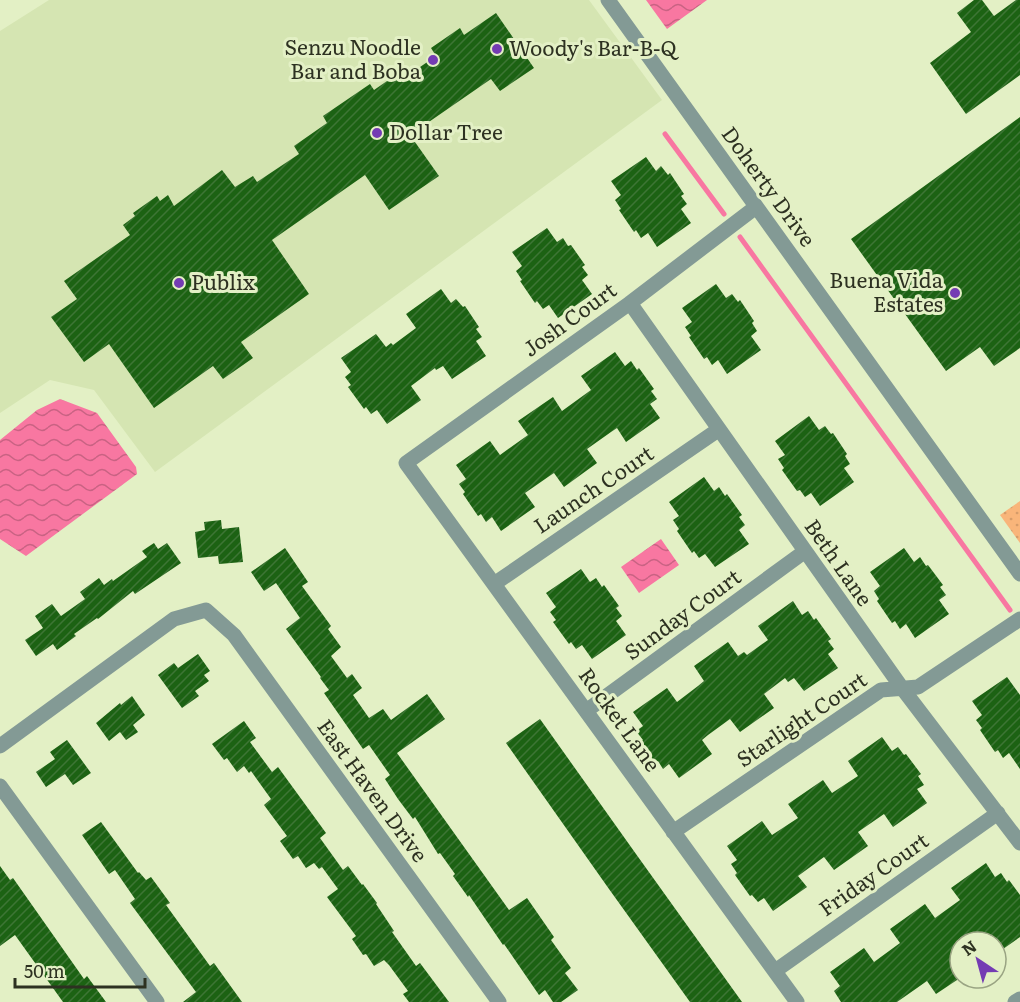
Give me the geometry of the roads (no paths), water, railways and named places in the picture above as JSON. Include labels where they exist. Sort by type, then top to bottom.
[{"type":"street","name":"Doherty Drive","points":[[608,0],[1020,574]]},
{"type":"street","name":"Josh Court","points":[[406,463],[630,303],[756,207]]},
{"type":"street","name":"Beth Lane","points":[[630,303],[902,688],[1020,843]]},
{"type":"street","name":"Launch Court","points":[[494,584],[718,430]]},
{"type":"street","name":"Rocket Lane","points":[[406,463],[797,1002]]},
{"type":"street","name":"Sunday Court","points":[[586,711],[804,552]]},
{"type":"street","name":"East Haven Drive","points":[[0,746],[174,619],[206,610],[234,635],[499,1002]]},
{"type":"street","name":"Starlight Court","points":[[674,832],[881,690],[918,687],[1020,619]]},
{"type":"street","points":[[0,786],[156,1002]]},
{"type":"street","name":"Friday Court","points":[[775,971],[998,813]]},
{"type":"street","points":[[1015,1002],[1020,999]]},
{"type":"water","points":[[646,0],[707,0],[667,29]]},
{"type":"water","points":[[60,399],[97,413],[136,467],[137,474],[26,556],[0,539],[0,440],[37,410]]},
{"type":"water","points":[[661,539],[679,565],[639,593],[621,567]]},
{"type":"waterway","points":[[665,134],[724,214]]},
{"type":"waterway","points":[[740,237],[1010,610]]},
{"type":"place","name":"Woody's Bar-B-Q","points":[[497,49]]},
{"type":"place","name":"Senzu Noodle Bar and Boba","points":[[433,60]]},
{"type":"place","name":"Dollar Tree","points":[[377,133]]},
{"type":"place","name":"Publix","points":[[179,283]]},
{"type":"place","name":"Buena Vida Estates","points":[[955,293]]}]
